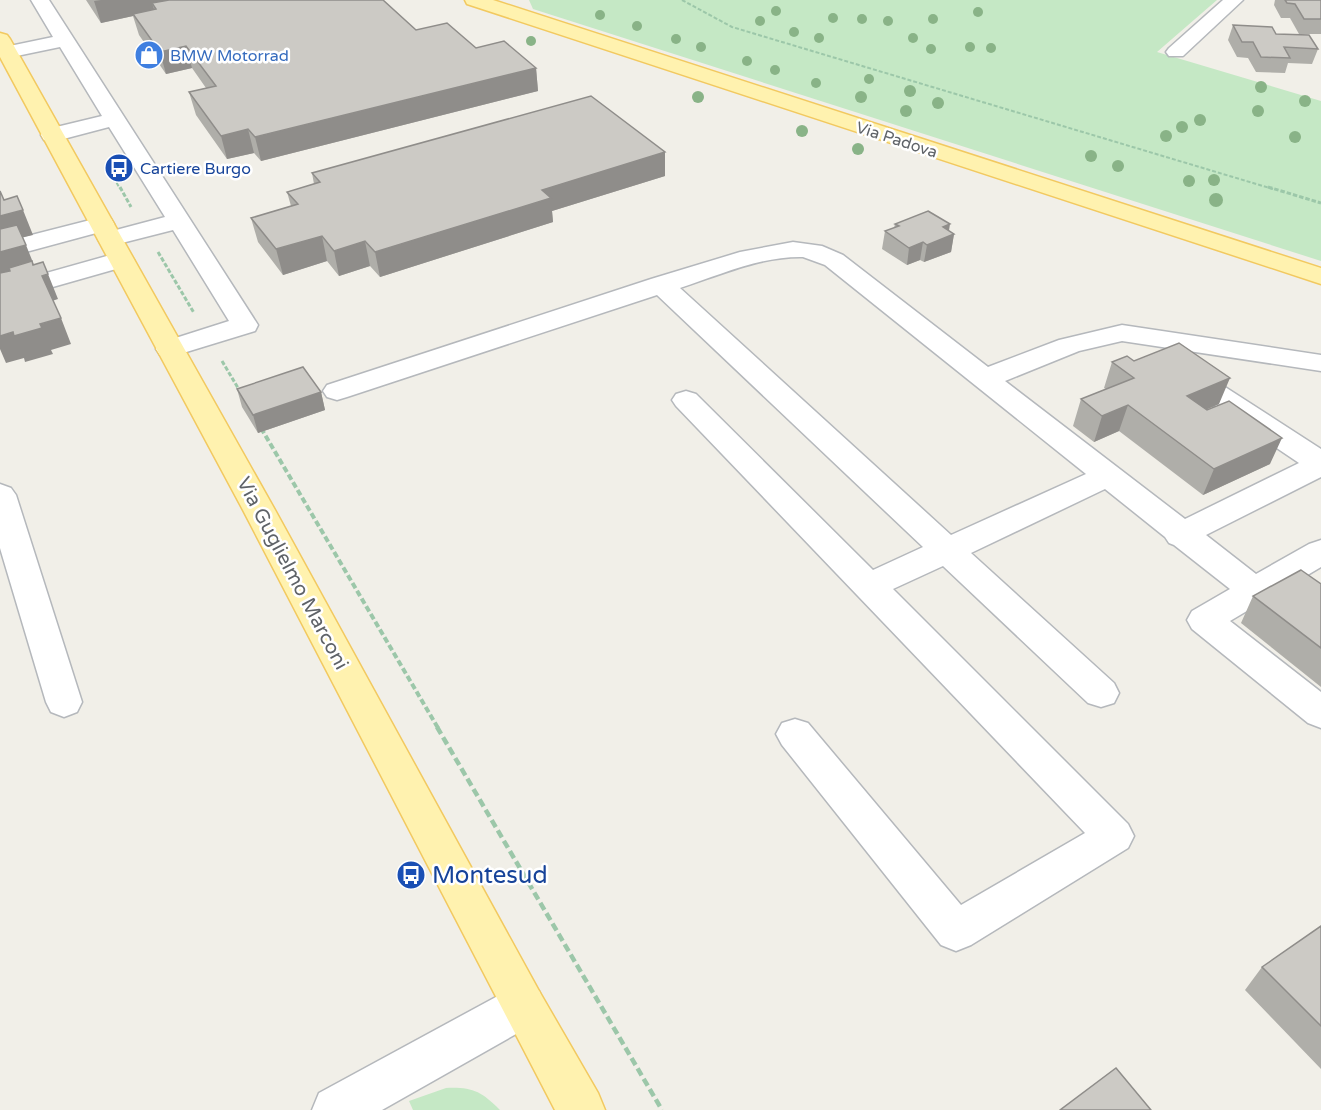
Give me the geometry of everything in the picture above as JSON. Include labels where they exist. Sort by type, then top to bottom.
[{"type":"main road","name":"Via Padova","points":[[481,1],[1321,276]]},
{"type":"main road","name":"Via Guglielmo Marconi","points":[[4,46],[320,623],[523,1006],[581,1110]]},
{"type":"street","points":[[40,0],[246,325],[170,349]]},
{"type":"street","points":[[1176,52],[1234,0]]},
{"type":"street","points":[[4,46],[66,40]]},
{"type":"street","points":[[52,135],[117,119]]},
{"type":"street","points":[[0,294],[111,241],[180,220]]},
{"type":"street","points":[[0,251],[111,241]]},
{"type":"street","points":[[337,391],[748,256],[781,249],[805,249],[822,253],[1254,590]]},
{"type":"street","points":[[660,284],[1101,693]]},
{"type":"street","points":[[985,379],[1066,345],[1092,337],[1122,333],[1321,363]]},
{"type":"street","points":[[1122,333],[1316,472],[1180,534]]},
{"type":"street","points":[[686,400],[1114,836],[956,931],[795,734]]},
{"type":"street","points":[[869,586],[1107,476]]},
{"type":"street","points":[[0,495],[64,702]]},
{"type":"street","points":[[1321,552],[1204,620],[1321,713]]},
{"type":"street","points":[[336,1110],[523,1006]]},
{"type":"path","points":[[682,0],[732,27],[1321,203]]},
{"type":"path","points":[[84,127],[244,399]]},
{"type":"path","points":[[256,419],[662,1110]]},
{"type":"green space","points":[[529,0],[1217,0],[1157,52],[1321,101],[1321,261],[533,9]]},
{"type":"green space","points":[[446,1088],[463,1088],[481,1094],[500,1110],[413,1110],[409,1101]]},
{"type":"building","points":[[169,0],[383,0],[416,30],[447,23],[476,48],[504,41],[536,68],[255,137],[248,129],[221,136],[189,92],[216,86],[186,46],[160,52],[133,14],[156,9],[152,3]]},
{"type":"building","points":[[1285,0],[1321,0],[1321,19],[1304,19],[1295,4],[1287,3]]},
{"type":"building","points":[[1233,25],[1272,27],[1276,34],[1309,35],[1318,49],[1284,47],[1290,58],[1261,57],[1253,42],[1242,42]]},
{"type":"building","points":[[591,96],[665,152],[542,190],[551,198],[375,252],[365,241],[334,251],[322,236],[276,249],[251,218],[298,204],[287,192],[320,182],[312,173]]},
{"type":"building","points":[[0,191],[4,200],[17,196],[23,210],[0,216]]},
{"type":"building","points":[[928,211],[950,224],[943,227],[954,234],[927,245],[923,242],[909,248],[885,231],[899,226],[895,224]]},
{"type":"building","points":[[17,225],[26,245],[0,252],[0,229]]},
{"type":"building","points":[[32,261],[33,265],[43,262],[48,274],[42,276],[61,318],[40,324],[42,328],[14,336],[13,332],[0,336],[0,273]]},
{"type":"building","points":[[1179,343],[1230,378],[1187,396],[1207,410],[1229,401],[1282,438],[1214,469],[1128,405],[1102,416],[1081,399],[1134,378],[1112,362],[1127,356],[1134,361]]},
{"type":"building","points":[[303,367],[321,392],[253,415],[237,389]]},
{"type":"building","points":[[1301,570],[1321,584],[1321,648],[1253,596]]},
{"type":"building","points":[[1321,926],[1321,1026],[1262,967]]},
{"type":"building","points":[[1116,1068],[1151,1110],[1060,1110]]},
{"type":"place","name":"BMW Motorrad","points":[[149,55]]},
{"type":"place","name":"Cartiere Burgo","points":[[119,168]]},
{"type":"place","name":"Montesud","points":[[411,875]]}]
